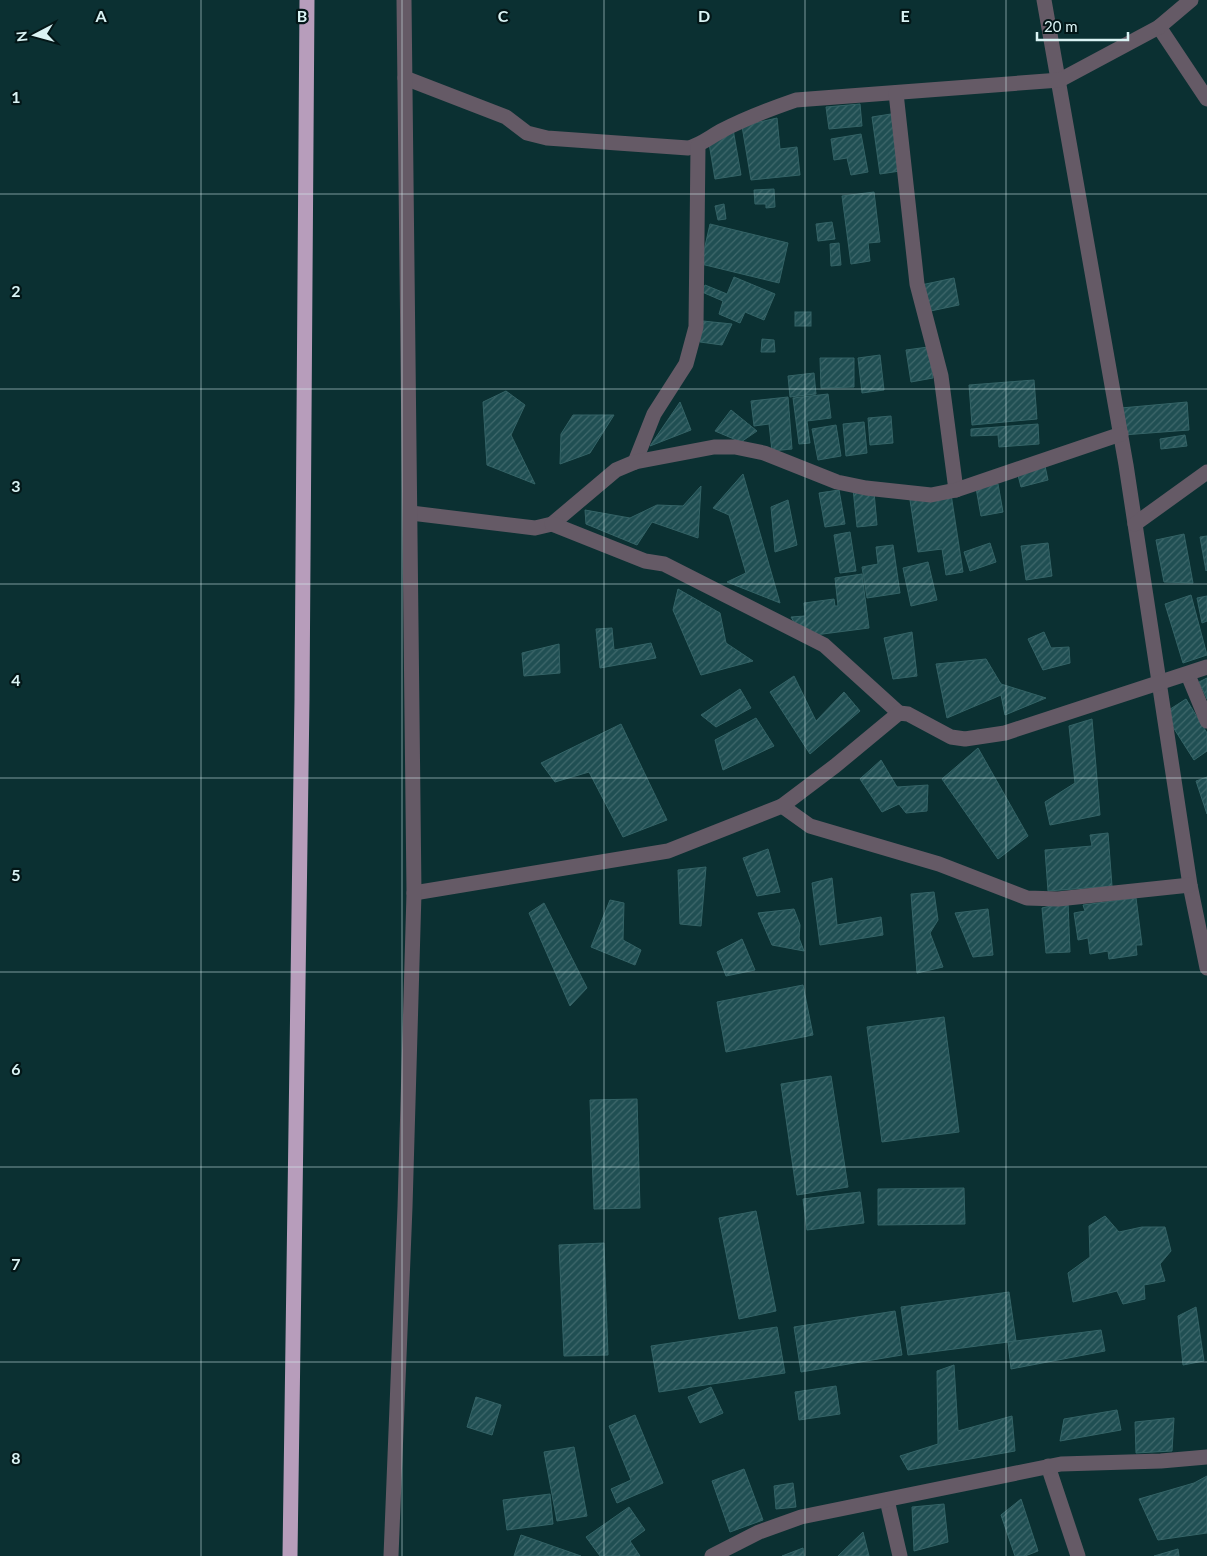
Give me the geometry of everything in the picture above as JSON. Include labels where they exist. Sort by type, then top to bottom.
[{"type":"highway","points":[[290,1556],[302,689],[307,0]]},
{"type":"street","points":[[391,1556],[405,1198],[414,893],[412,513],[404,0]]},
{"type":"street","points":[[1044,0],[1060,80],[1120,434],[1190,884],[1204,934],[1207,968]]},
{"type":"street","points":[[405,78],[506,117],[527,133],[547,138],[688,148],[698,146],[709,137],[740,122],[796,100],[1060,80],[1159,27],[1191,0]]},
{"type":"street","points":[[1159,27],[1207,99]]},
{"type":"street","points":[[896,93],[917,284],[941,376],[956,490]]},
{"type":"street","points":[[635,462],[654,414],[686,364],[696,326],[698,146]]},
{"type":"street","points":[[412,513],[514,527],[535,528],[552,524],[616,470],[635,462],[714,447],[735,447],[764,453],[837,482],[931,495],[956,490],[1120,434]]},
{"type":"street","points":[[1135,524],[1207,472]]},
{"type":"street","points":[[552,524],[645,561],[664,564],[824,645],[899,713]]},
{"type":"street","points":[[414,893],[668,851],[782,806],[835,766],[893,715],[899,713],[908,714],[951,737],[965,739],[1020,729],[1159,682],[1188,675],[1207,667]]},
{"type":"street","points":[[1188,675],[1207,721]]},
{"type":"street","points":[[782,806],[810,826],[939,864],[1027,898],[1058,900],[1190,884]]},
{"type":"street","points":[[712,1556],[758,1532],[801,1517],[1048,1466],[1207,1457]]},
{"type":"street","points":[[1048,1466],[1078,1556]]},
{"type":"street","points":[[886,1500],[900,1556]]},
{"type":"building","points":[[860,104],[862,126],[829,129],[826,107]]},
{"type":"building","points":[[891,114],[900,171],[880,174],[872,117]]},
{"type":"building","points":[[777,118],[780,149],[797,147],[800,175],[751,180],[742,126]]},
{"type":"building","points":[[733,129],[741,175],[715,179],[709,143]]},
{"type":"building","points":[[861,134],[868,172],[851,175],[847,158],[834,160],[831,139]]},
{"type":"building","points":[[774,189],[775,207],[766,208],[766,204],[755,204],[754,190]]},
{"type":"building","points":[[874,192],[880,242],[868,243],[870,261],[851,264],[842,196]]},
{"type":"building","points":[[724,204],[726,219],[718,220],[715,206]]},
{"type":"building","points":[[832,222],[835,239],[818,241],[816,224]]},
{"type":"building","points":[[710,224],[788,243],[779,283],[701,264]]},
{"type":"building","points":[[839,243],[841,265],[831,266],[830,244]]},
{"type":"building","points":[[734,277],[775,294],[764,320],[745,312],[740,323],[719,314],[723,301],[702,292],[705,285],[727,294]]},
{"type":"building","points":[[954,278],[959,305],[926,312],[921,285]]},
{"type":"building","points":[[795,312],[811,312],[811,326],[795,326]]},
{"type":"building","points":[[703,321],[732,324],[722,345],[700,342]]},
{"type":"building","points":[[762,339],[774,340],[775,352],[761,352]]},
{"type":"building","points":[[928,347],[933,378],[911,382],[906,350]]},
{"type":"building","points":[[880,355],[884,390],[862,393],[858,358]]},
{"type":"building","points":[[820,358],[854,358],[854,387],[821,388]]},
{"type":"building","points":[[814,373],[816,394],[790,397],[788,376]]},
{"type":"building","points":[[1034,380],[1037,419],[972,425],[969,385]]},
{"type":"building","points":[[506,391],[525,405],[511,435],[535,484],[487,465],[483,402]]},
{"type":"building","points":[[828,394],[831,418],[807,421],[810,443],[799,444],[793,398]]},
{"type":"building","points":[[788,397],[792,449],[772,451],[769,424],[754,426],[751,401]]},
{"type":"building","points":[[680,402],[691,430],[650,446]]},
{"type":"building","points":[[1187,402],[1189,430],[1123,435],[1121,408]]},
{"type":"building","points":[[731,410],[757,431],[741,442],[715,431]]},
{"type":"building","points":[[573,415],[614,415],[590,453],[560,464],[561,434]]},
{"type":"building","points":[[891,416],[893,443],[870,445],[868,418]]},
{"type":"building","points":[[864,422],[867,453],[846,456],[843,424]]},
{"type":"building","points":[[1038,424],[1039,444],[999,447],[998,435],[971,436],[971,429]]},
{"type":"building","points":[[836,425],[841,456],[818,460],[812,429]]},
{"type":"building","points":[[1185,435],[1187,446],[1161,449],[1160,439]]},
{"type":"building","points":[[1045,466],[1048,480],[1021,487],[1018,475]]},
{"type":"building","points":[[743,474],[780,603],[727,582],[746,573],[729,515],[713,508]]},
{"type":"building","points":[[998,484],[1003,512],[981,516],[976,488]]},
{"type":"building","points":[[701,486],[698,538],[652,522],[637,545],[586,524],[585,510],[630,518],[657,505],[683,506]]},
{"type":"building","points":[[853,489],[874,492],[877,525],[857,527]]},
{"type":"building","points":[[839,490],[845,524],[825,527],[819,493]]},
{"type":"building","points":[[951,494],[963,572],[946,575],[942,549],[918,552],[910,500]]},
{"type":"building","points":[[788,500],[797,545],[775,552],[771,507]]},
{"type":"building","points":[[850,532],[856,571],[840,573],[834,535]]},
{"type":"building","points":[[1184,534],[1193,583],[1164,582],[1156,540]]},
{"type":"building","points":[[1207,536],[1207,570],[1206,571],[1200,537]]},
{"type":"building","points":[[990,543],[996,562],[970,571],[964,552]]},
{"type":"building","points":[[1048,543],[1052,576],[1026,580],[1021,546]]},
{"type":"building","points":[[893,545],[900,593],[867,598],[862,567],[878,564],[876,547]]},
{"type":"building","points":[[928,562],[937,600],[911,606],[903,568]]},
{"type":"building","points":[[862,574],[869,628],[815,635],[797,627],[791,617],[805,616],[804,603],[834,599],[835,606],[838,606],[835,578]]},
{"type":"building","points":[[678,589],[720,613],[726,643],[753,661],[701,675],[673,610]]},
{"type":"building","points":[[1191,595],[1207,655],[1183,663],[1165,604]]},
{"type":"building","points":[[1207,596],[1207,621],[1202,623],[1197,598]]},
{"type":"building","points":[[612,628],[614,650],[651,643],[656,658],[600,668],[596,629]]},
{"type":"building","points":[[912,632],[917,676],[893,679],[884,638]]},
{"type":"building","points":[[1044,632],[1051,648],[1069,647],[1070,663],[1043,670],[1028,639]]},
{"type":"building","points":[[559,644],[560,673],[524,676],[522,653]]},
{"type":"building","points":[[986,659],[1001,684],[1046,698],[1005,715],[1001,695],[947,718],[936,664]]},
{"type":"building","points":[[794,676],[816,721],[844,692],[860,711],[810,754],[770,692]]},
{"type":"building","points":[[1207,678],[1207,699],[1199,682]]},
{"type":"building","points":[[740,689],[751,708],[716,727],[701,715]]},
{"type":"building","points":[[1186,699],[1207,733],[1207,751],[1194,760],[1164,713]]},
{"type":"building","points":[[756,718],[774,746],[723,770],[715,740]]},
{"type":"building","points":[[1092,719],[1100,815],[1050,825],[1045,802],[1075,783],[1069,726]]},
{"type":"building","points":[[621,724],[667,820],[623,837],[589,772],[555,782],[541,763]]},
{"type":"building","points":[[978,748],[1028,836],[998,859],[942,779]]},
{"type":"building","points":[[881,760],[897,787],[928,785],[927,811],[906,813],[899,804],[882,812],[860,779]]},
{"type":"building","points":[[1207,777],[1207,814],[1196,781]]},
{"type":"building","points":[[1108,833],[1112,886],[1048,891],[1045,850],[1092,846],[1090,835]]},
{"type":"building","points":[[768,849],[780,892],[757,896],[743,858]]},
{"type":"building","points":[[706,867],[701,926],[680,924],[678,870]]},
{"type":"building","points":[[832,878],[837,925],[881,917],[883,935],[820,945],[812,883]]},
{"type":"building","points":[[934,892],[938,920],[930,933],[943,967],[917,973],[911,894]]},
{"type":"building","points":[[1136,898],[1142,945],[1136,945],[1137,955],[1109,959],[1108,951],[1090,954],[1088,938],[1078,940],[1074,913],[1085,911],[1083,905]]},
{"type":"building","points":[[610,900],[624,903],[623,940],[641,950],[635,965],[591,947]]},
{"type":"building","points":[[1068,902],[1070,952],[1046,953],[1042,908]]},
{"type":"building","points":[[544,903],[587,988],[570,1006],[529,913]]},
{"type":"building","points":[[794,909],[800,925],[799,938],[804,951],[772,945],[758,913]]},
{"type":"building","points":[[988,909],[993,955],[973,957],[955,913]]},
{"type":"building","points":[[742,939],[755,970],[726,976],[717,952]]},
{"type":"building","points":[[803,985],[813,1035],[726,1052],[717,1002]]},
{"type":"building","points":[[944,1017],[959,1132],[882,1142],[867,1027]]},
{"type":"building","points":[[831,1076],[848,1187],[797,1195],[781,1084]]},
{"type":"building","points":[[637,1099],[640,1208],[594,1209],[590,1100]]},
{"type":"building","points":[[964,1188],[965,1224],[878,1225],[878,1189]]},
{"type":"building","points":[[860,1192],[864,1223],[807,1230],[803,1199]]},
{"type":"building","points":[[756,1211],[776,1311],[739,1319],[719,1218]]},
{"type":"building","points":[[1105,1216],[1119,1232],[1142,1227],[1165,1227],[1171,1251],[1160,1264],[1165,1281],[1144,1285],[1145,1299],[1123,1304],[1117,1291],[1073,1302],[1068,1273],[1090,1257],[1089,1226]]},
{"type":"building","points":[[604,1243],[608,1355],[564,1356],[559,1245]]},
{"type":"building","points":[[1009,1292],[1016,1341],[908,1355],[901,1307]]},
{"type":"building","points":[[1196,1307],[1204,1361],[1183,1365],[1178,1316]]},
{"type":"building","points":[[895,1311],[902,1355],[801,1372],[794,1327]]},
{"type":"building","points":[[777,1327],[785,1373],[659,1392],[651,1346]]},
{"type":"building","points":[[1101,1330],[1105,1351],[1011,1369],[1008,1342]]},
{"type":"building","points":[[954,1365],[958,1431],[1012,1416],[1015,1451],[908,1470],[900,1456],[938,1444],[937,1371]]},
{"type":"building","points":[[836,1386],[840,1414],[799,1420],[795,1392]]},
{"type":"building","points":[[711,1387],[723,1413],[700,1423],[688,1397]]},
{"type":"building","points":[[476,1397],[501,1405],[492,1435],[467,1427]]},
{"type":"building","points":[[1117,1410],[1121,1430],[1060,1441],[1064,1419]]},
{"type":"building","points":[[635,1415],[663,1483],[617,1503],[611,1489],[631,1480],[609,1426]]},
{"type":"building","points":[[1174,1418],[1172,1451],[1136,1453],[1135,1422]]},
{"type":"building","points":[[574,1447],[587,1516],[557,1521],[544,1452]]},
{"type":"building","points":[[744,1469],[763,1520],[730,1532],[712,1481]]},
{"type":"building","points":[[1207,1476],[1207,1533],[1158,1540],[1139,1499],[1194,1483]]},
{"type":"building","points":[[793,1483],[796,1507],[776,1509],[774,1486]]},
{"type":"building","points":[[550,1494],[553,1524],[507,1530],[503,1500]]},
{"type":"building","points":[[1021,1499],[1038,1551],[1025,1556],[1015,1556],[1001,1515]]},
{"type":"building","points":[[944,1504],[948,1542],[914,1551],[912,1507]]},
{"type":"building","points":[[629,1507],[645,1530],[630,1541],[640,1556],[600,1556],[586,1537]]},
{"type":"building","points":[[863,1532],[869,1556],[838,1556]]},
{"type":"building","points":[[521,1535],[581,1556],[514,1556]]},
{"type":"building","points":[[803,1548],[804,1556],[782,1556]]},
{"type":"building","points":[[1178,1549],[1179,1556],[1154,1556]]}]
